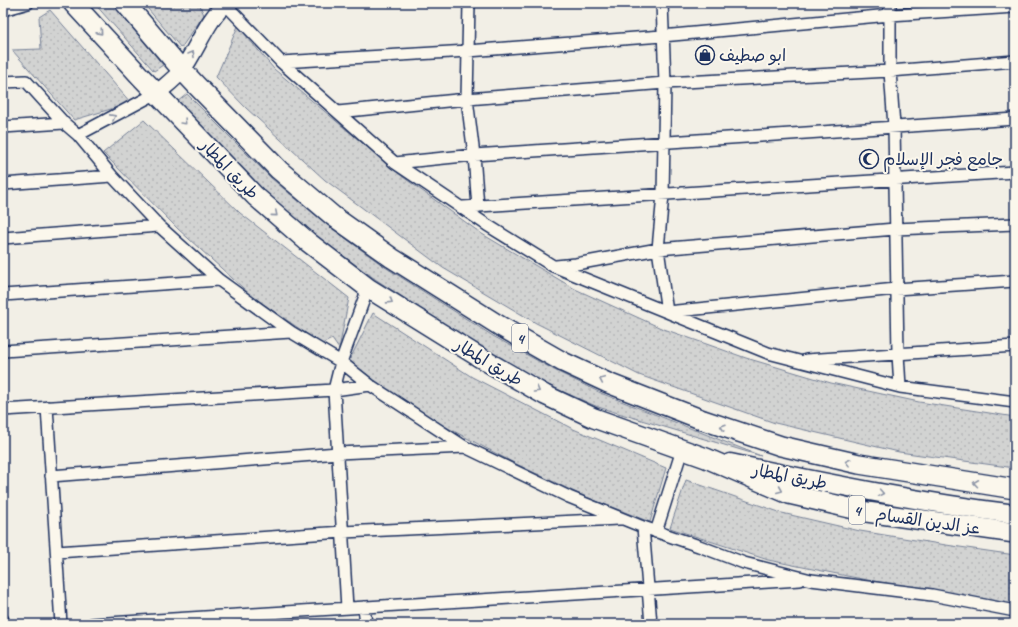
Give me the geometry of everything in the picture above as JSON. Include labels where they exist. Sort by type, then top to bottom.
[{"type":"highway","name":"طريق المطار","points":[[73,3],[157,94],[255,196],[308,242],[368,288],[479,357],[544,395],[594,418],[706,458]]},
{"type":"highway","name":"طريق المطار","points":[[129,5],[182,70],[279,170],[333,216],[399,262],[500,326],[563,362],[608,383],[703,420],[781,446],[859,464],[1015,489]]},
{"type":"highway","name":"عز الدين القسام","points":[[706,458],[789,494],[867,512],[1015,533]]},
{"type":"main road","points":[[157,94],[182,70],[214,18],[226,4]]},
{"type":"main road","name":"طريق المطار","points":[[706,458],[853,488],[1015,514]]},
{"type":"street","points":[[3,10],[28,3]]},
{"type":"street","points":[[469,3],[467,99],[474,154],[478,207]]},
{"type":"street","points":[[662,3],[662,36],[665,83],[663,195],[658,249],[667,312]]},
{"type":"street","points":[[890,3],[890,71],[894,126],[896,289],[900,387]]},
{"type":"street","points":[[226,4],[282,62],[395,163],[553,266],[768,353],[900,387],[1015,402]]},
{"type":"street","points":[[282,62],[468,51],[662,36],[890,15],[1015,7]]},
{"type":"street","points":[[338,112],[467,99],[665,83],[890,71],[1015,61]]},
{"type":"street","points":[[3,82],[26,81],[64,123],[78,135],[112,176],[158,226],[219,280],[291,332],[341,362],[370,386],[465,447],[569,497],[643,528],[744,563],[811,580],[932,595],[1015,611]]},
{"type":"street","points":[[78,135],[157,94]]},
{"type":"street","points":[[395,163],[474,154],[1015,119]]},
{"type":"street","points":[[3,127],[64,123]]},
{"type":"street","points":[[463,207],[1015,172]]},
{"type":"street","points":[[3,184],[112,176]]},
{"type":"street","points":[[553,266],[576,264],[658,249],[895,229],[1015,224]]},
{"type":"street","points":[[3,238],[158,226]]},
{"type":"street","points":[[3,295],[219,280]]},
{"type":"street","points":[[667,312],[896,289],[1015,281]]},
{"type":"street","points":[[347,608],[334,390],[341,362],[368,288]]},
{"type":"street","points":[[3,351],[291,332]]},
{"type":"street","points":[[796,361],[1015,346]]},
{"type":"street","points":[[3,410],[334,390],[370,386]]},
{"type":"street","points":[[47,407],[61,624]]},
{"type":"street","points":[[51,476],[338,453],[465,447]]},
{"type":"street","points":[[656,532],[682,450]]},
{"type":"street","points":[[57,552],[343,532],[622,519]]},
{"type":"street","points":[[643,528],[651,624]]},
{"type":"street","points":[[92,624],[811,580]]},
{"type":"street","points":[[364,607],[366,624]]},
{"type":"shaded area","points":[[94,3],[112,3],[163,65],[154,71]]},
{"type":"shaded area","points":[[150,3],[199,3],[204,15],[181,48],[148,9]]},
{"type":"shaded area","points":[[50,10],[131,103],[74,120],[12,50],[41,49],[39,17]]},
{"type":"shaded area","points":[[238,26],[274,69],[403,177],[482,234],[575,289],[661,328],[746,358],[831,383],[919,402],[1015,417],[1015,468],[899,452],[775,423],[639,375],[536,323],[443,268],[325,180],[246,108],[216,77]]},
{"type":"shaded area","points":[[187,94],[271,178],[326,224],[385,267],[493,336],[558,372],[603,394],[761,456],[598,407],[550,386],[484,350],[375,279],[315,235],[261,188],[177,102]]},
{"type":"shaded area","points":[[144,120],[240,213],[349,298],[339,349],[332,339],[322,344],[254,298],[178,229],[103,153]]},
{"type":"shaded area","points":[[373,313],[472,377],[571,428],[666,468],[650,522],[581,495],[514,463],[414,410],[349,361]]},
{"type":"shaded area","points":[[686,480],[782,513],[860,531],[1015,555],[1015,604],[867,580],[768,560],[670,528]]},
{"type":"place","name":"ابو صطيف","points":[[705,55]]},
{"type":"place","name":"جامع فجر الإسلام","points":[[869,159]]}]
